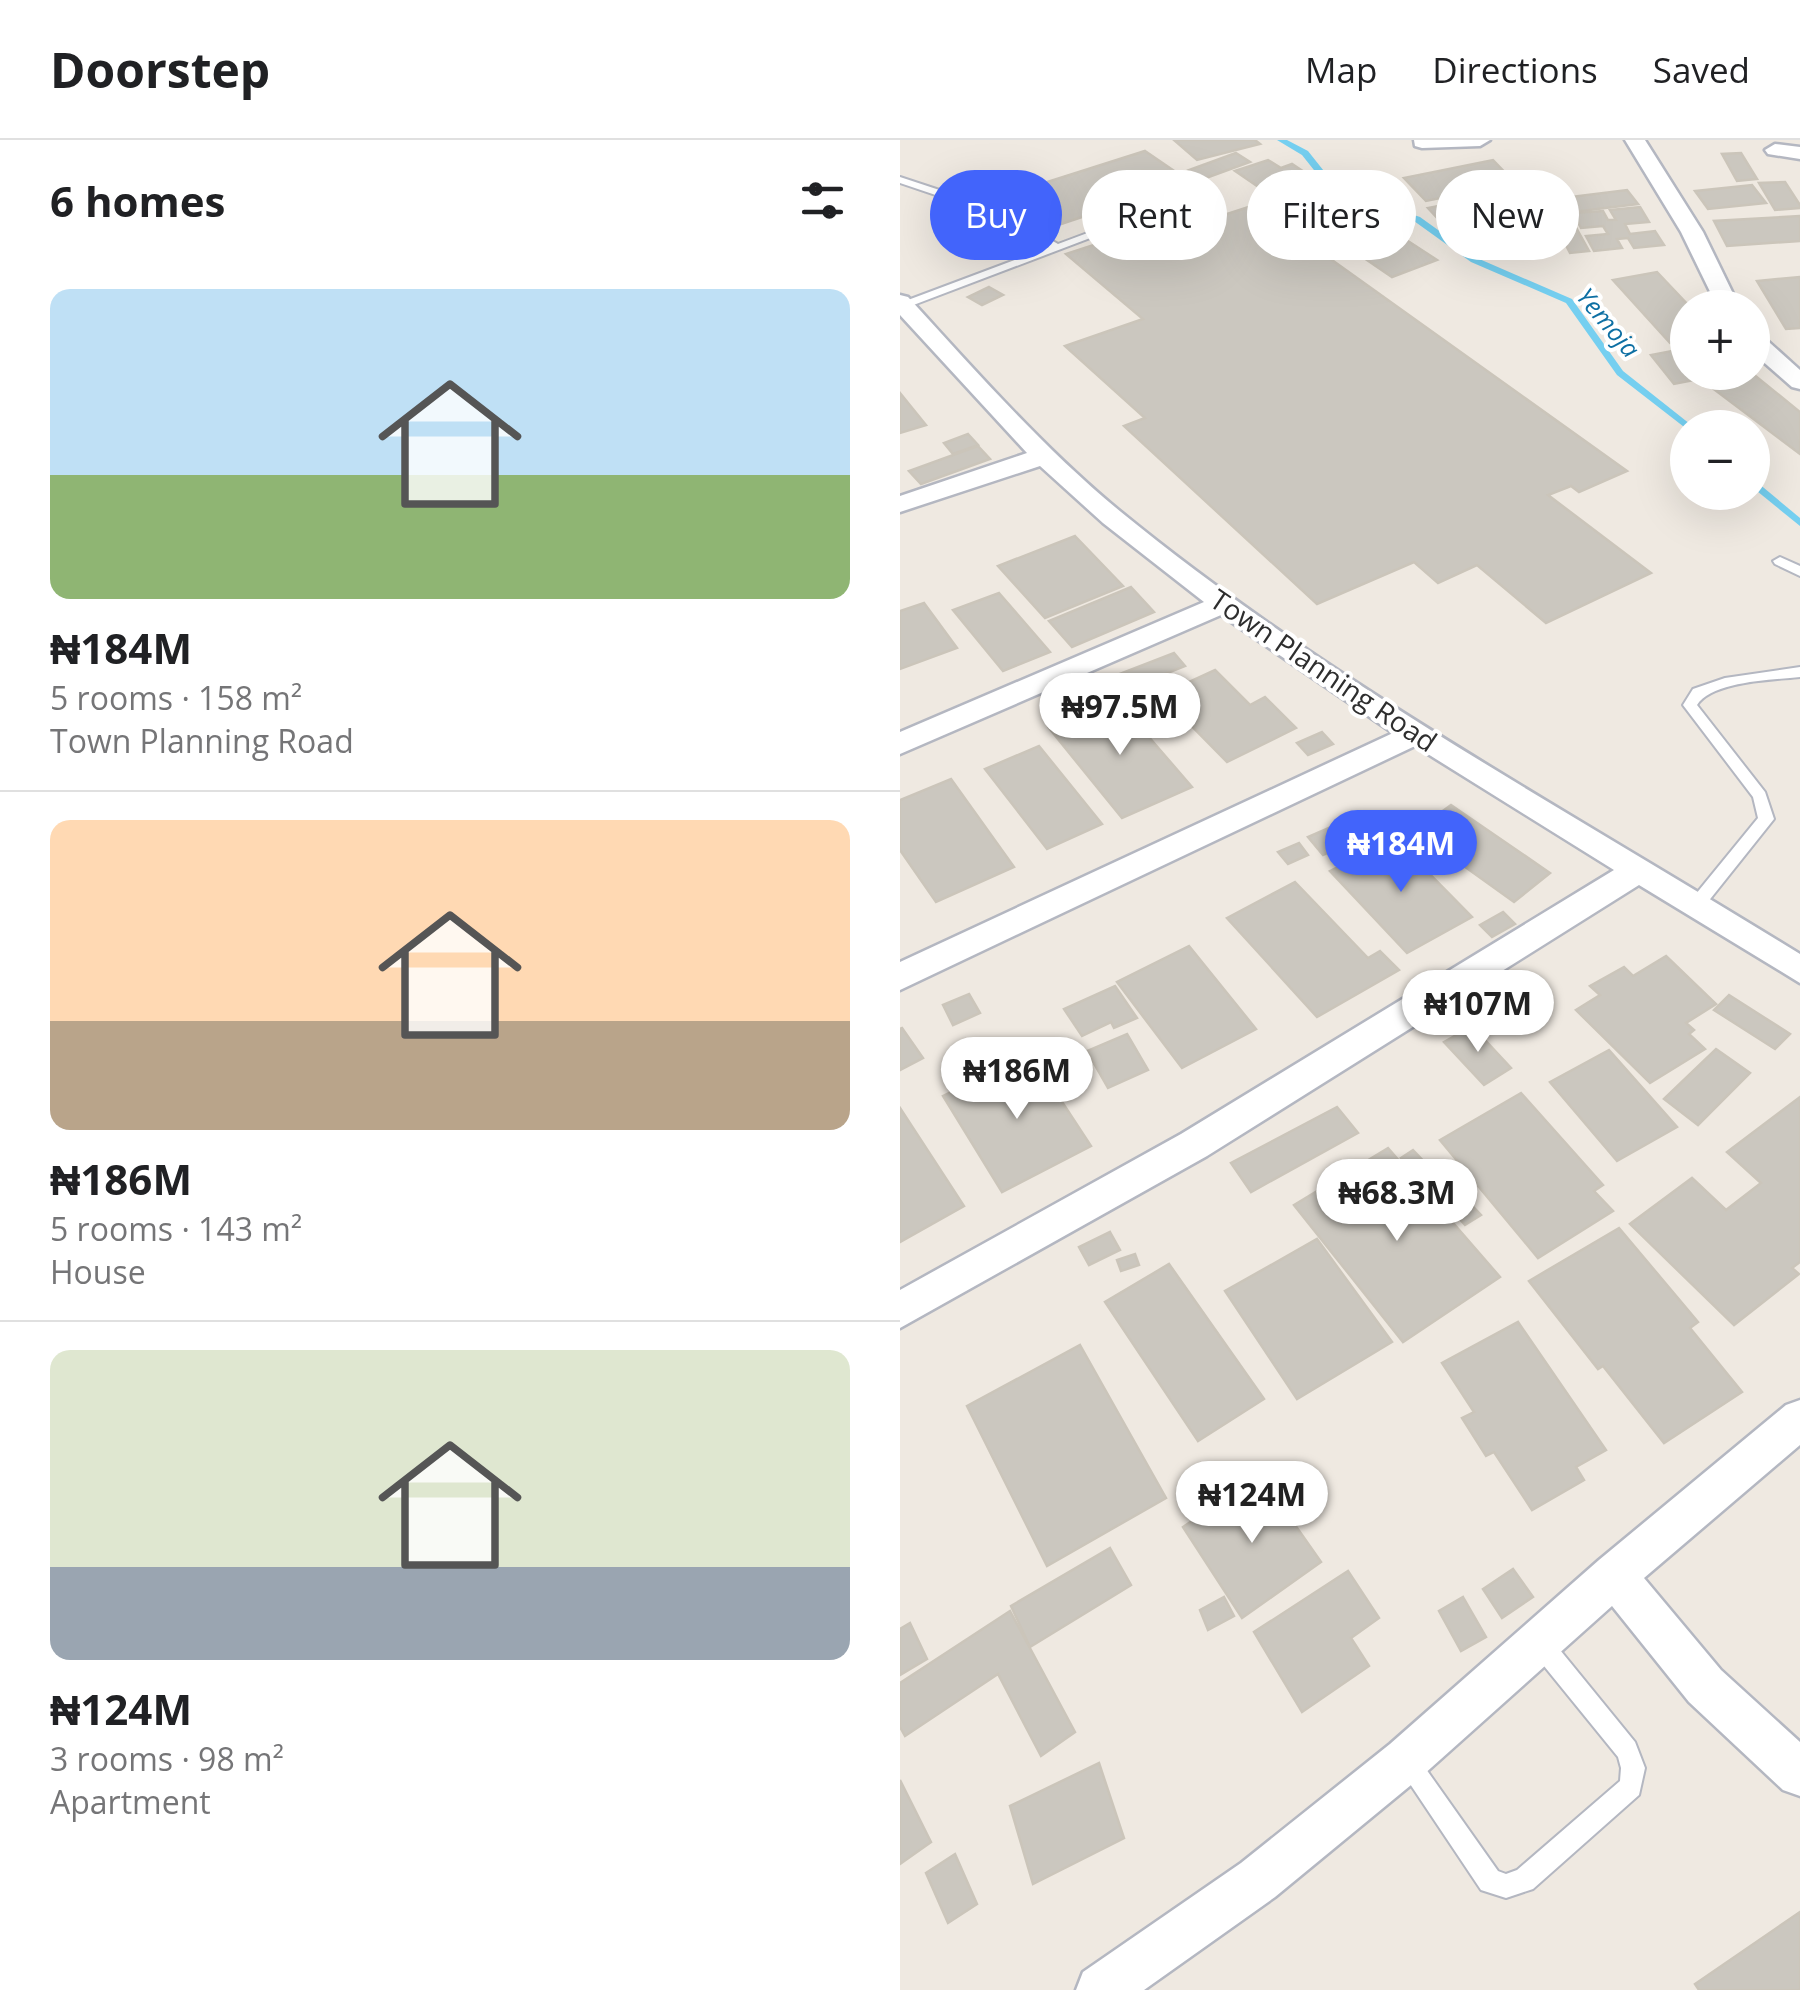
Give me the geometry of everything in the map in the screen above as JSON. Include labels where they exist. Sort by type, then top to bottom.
[{"type":"street","points":[[1422,142],[1480,140]]},
{"type":"street","points":[[1636,140],[1692,232],[1720,290]]},
{"type":"street","points":[[1775,150],[1800,153]]},
{"type":"street","name":"Town Planning Road","points":[[902,304],[1044,456],[1110,516],[1223,604],[1416,734],[1800,970]]},
{"type":"street","points":[[1770,355],[1800,382]]},
{"type":"street","points":[[900,504],[1044,456]]},
{"type":"street","points":[[900,744],[1223,604]]},
{"type":"street","points":[[900,977],[1416,734]]},
{"type":"street","points":[[900,1310],[1194,1144],[1636,872]]},
{"type":"street","points":[[1100,1990],[1258,1880],[1406,1760],[1614,1575],[1800,1419]]},
{"type":"street","points":[[1614,1575],[1706,1686],[1800,1773]]},
{"type":"lane","points":[[900,180],[930,190]]},
{"type":"lane","points":[[902,304],[1021,260]]},
{"type":"lane","points":[[1780,560],[1800,572]]},
{"type":"lane","points":[[1697,904],[1766,818],[1760,796],[1690,705],[1698,692],[1730,681],[1800,672]]},
{"type":"lane","points":[[1406,1760],[1490,1881],[1506,1886],[1524,1880],[1631,1787],[1633,1768],[1627,1750],[1539,1642]]},
{"type":"building","points":[[1174,140],[1255,140],[1260,144],[1197,160]]},
{"type":"building","points":[[1145,151],[1173,170],[1085,170]]},
{"type":"building","points":[[1236,153],[1250,162],[1227,170],[1189,170]]},
{"type":"building","points":[[1741,153],[1757,179],[1737,181],[1722,154]]},
{"type":"building","points":[[1268,160],[1281,168],[1292,164],[1301,170],[1247,170],[1247,179],[1235,171]]},
{"type":"building","points":[[1493,160],[1503,170],[1444,170]]},
{"type":"building","points":[[1082,171],[1082,217],[1062,224],[1062,177]]},
{"type":"building","points":[[1436,172],[1436,199],[1426,201],[1416,191],[1416,176]]},
{"type":"building","points":[[1785,182],[1800,208],[1775,210],[1759,183]]},
{"type":"building","points":[[1752,185],[1766,203],[1708,209],[1695,191]]},
{"type":"building","points":[[1627,190],[1638,204],[1579,211],[1579,196]]},
{"type":"building","points":[[1640,207],[1649,222],[1625,224],[1630,234],[1655,231],[1664,245],[1634,248],[1628,238],[1617,239],[1622,248],[1594,251],[1586,236],[1608,234],[1603,226],[1581,228],[1579,213],[1603,211],[1608,220],[1616,220],[1610,210]]},
{"type":"building","points":[[1247,208],[1247,260],[1332,260],[1627,471],[1579,492],[1571,486],[1548,495],[1651,573],[1546,623],[1477,565],[1438,583],[1414,562],[1317,604],[1124,426],[1145,418],[1065,346],[1143,319],[1066,254],[1082,249],[1082,260],[1227,260],[1227,214]]},
{"type":"building","points":[[1800,216],[1800,241],[1727,246],[1714,221]]},
{"type":"building","points":[[1579,233],[1589,251],[1579,252]]},
{"type":"building","points":[[1416,246],[1437,260],[1392,277],[1367,260],[1416,260]]},
{"type":"building","points":[[1657,272],[1674,290],[1670,290],[1670,343],[1613,280]]},
{"type":"building","points":[[1800,277],[1800,328],[1786,329],[1770,303],[1770,290],[1762,290],[1757,281]]},
{"type":"building","points":[[989,287],[1003,295],[982,305],[968,297]]},
{"type":"building","points":[[1670,351],[1670,379],[1651,355]]},
{"type":"building","points":[[1770,388],[1800,412],[1800,454],[1770,431],[1770,410],[1742,410],[1715,390]]},
{"type":"building","points":[[900,393],[926,425],[900,433]]},
{"type":"building","points":[[968,434],[978,445],[953,454],[944,443]]},
{"type":"building","points":[[978,446],[990,459],[921,484],[909,471]]},
{"type":"building","points":[[1075,536],[1123,586],[1045,618],[998,566]]},
{"type":"building","points":[[1131,587],[1154,612],[1072,647],[1049,621]]},
{"type":"building","points":[[999,593],[1050,652],[1003,671],[953,610]]},
{"type":"building","points":[[924,603],[957,648],[900,669],[900,611]]},
{"type":"building","points":[[1174,653],[1185,666],[1115,694],[1104,680]]},
{"type":"building","points":[[1215,670],[1250,705],[1265,697],[1296,728],[1227,762],[1161,695]]},
{"type":"building","points":[[1116,699],[1192,787],[1122,818],[1049,728]]},
{"type":"building","points":[[1322,732],[1333,744],[1308,755],[1297,743]]},
{"type":"building","points":[[1039,746],[1102,824],[1047,849],[985,769]]},
{"type":"building","points":[[951,779],[1014,867],[936,902],[900,850],[900,800]]},
{"type":"building","points":[[1451,805],[1550,873],[1514,902],[1415,831]]},
{"type":"building","points":[[1361,814],[1376,831],[1323,855],[1308,837]]},
{"type":"building","points":[[1394,838],[1472,917],[1407,953],[1330,871]]},
{"type":"building","points":[[1299,843],[1308,855],[1288,864],[1278,852]]},
{"type":"building","points":[[1295,882],[1368,958],[1380,951],[1399,970],[1317,1017],[1227,918]]},
{"type":"building","points":[[1503,912],[1515,924],[1492,937],[1480,925]]},
{"type":"building","points":[[1189,946],[1256,1029],[1182,1068],[1117,982]]},
{"type":"building","points":[[1666,956],[1716,1004],[1686,1023],[1694,1030],[1689,1034],[1705,1049],[1650,1083],[1576,1010],[1600,995],[1590,986],[1624,967],[1633,976]]},
{"type":"building","points":[[1115,986],[1137,1018],[1114,1028],[1111,1022],[1082,1036],[1064,1009]]},
{"type":"building","points":[[1534,990],[1550,1006],[1533,1016],[1517,1001]]},
{"type":"building","points":[[969,994],[980,1013],[953,1025],[943,1005]]},
{"type":"building","points":[[1729,995],[1790,1034],[1775,1049],[1714,1010]]},
{"type":"building","points":[[1472,1026],[1511,1068],[1484,1085],[1444,1042]]},
{"type":"building","points":[[900,1029],[923,1058],[900,1070]]},
{"type":"building","points":[[1127,1034],[1148,1070],[1108,1088],[1087,1051]]},
{"type":"building","points":[[1716,1049],[1750,1073],[1698,1125],[1664,1099]]},
{"type":"building","points":[[1609,1050],[1677,1127],[1617,1161],[1550,1082]]},
{"type":"building","points":[[1030,1053],[1091,1146],[1002,1192],[943,1096]]},
{"type":"building","points":[[1521,1093],[1603,1185],[1594,1191],[1613,1211],[1538,1258],[1440,1140]]},
{"type":"building","points":[[1800,1097],[1800,1262],[1792,1268],[1799,1274],[1734,1325],[1630,1224],[1692,1178],[1726,1210],[1761,1183],[1727,1152]]},
{"type":"building","points":[[1337,1107],[1358,1133],[1251,1192],[1231,1163]]},
{"type":"building","points":[[900,1108],[964,1206],[900,1242]]},
{"type":"building","points":[[1388,1148],[1500,1277],[1403,1342],[1294,1205]]},
{"type":"building","points":[[1413,1150],[1433,1171],[1419,1180],[1401,1158]]},
{"type":"building","points":[[1439,1171],[1481,1215],[1465,1225],[1425,1181]]},
{"type":"building","points":[[1619,1228],[1698,1322],[1690,1328],[1742,1392],[1664,1443],[1603,1366],[1598,1369],[1529,1281]]},
{"type":"building","points":[[1110,1232],[1120,1250],[1089,1265],[1079,1247]]},
{"type":"building","points":[[1317,1239],[1392,1342],[1297,1399],[1225,1291]]},
{"type":"building","points":[[1135,1254],[1139,1265],[1121,1271],[1117,1260]]},
{"type":"building","points":[[1169,1264],[1264,1399],[1198,1441],[1105,1302]]},
{"type":"building","points":[[1518,1322],[1606,1450],[1576,1467],[1584,1480],[1532,1510],[1494,1452],[1486,1456],[1462,1418],[1474,1412],[1442,1363]]},
{"type":"building","points":[[1080,1345],[1166,1498],[1047,1566],[967,1406]]},
{"type":"building","points":[[1260,1475],[1321,1562],[1242,1618],[1183,1527]]},
{"type":"building","points":[[1110,1548],[1131,1585],[1030,1647],[1011,1606]]},
{"type":"building","points":[[1513,1569],[1533,1597],[1502,1618],[1483,1589]]},
{"type":"building","points":[[1348,1571],[1379,1618],[1351,1638],[1369,1666],[1302,1712],[1254,1632]]},
{"type":"building","points":[[1224,1597],[1234,1616],[1208,1630],[1200,1610]]},
{"type":"building","points":[[1463,1597],[1486,1637],[1461,1651],[1439,1611]]},
{"type":"building","points":[[1010,1611],[1075,1732],[1041,1756],[998,1674],[905,1736],[900,1727],[900,1683]]},
{"type":"building","points":[[910,1623],[927,1659],[900,1675],[900,1629]]},
{"type":"building","points":[[1099,1763],[1124,1838],[1033,1884],[1010,1806]]},
{"type":"building","points":[[900,1780],[931,1842],[900,1864]]},
{"type":"building","points":[[955,1854],[977,1904],[948,1923],[926,1873]]},
{"type":"building","points":[[1800,1912],[1800,1990],[1699,1990],[1695,1984]]},
{"type":"waterway","name":"Yemoja","points":[[1281,140],[1305,153],[1336,192],[1417,219],[1474,260],[1569,301],[1620,373],[1670,412]]},
{"type":"waterway","name":"Yemoja","points":[[1770,497],[1800,523]]}]
